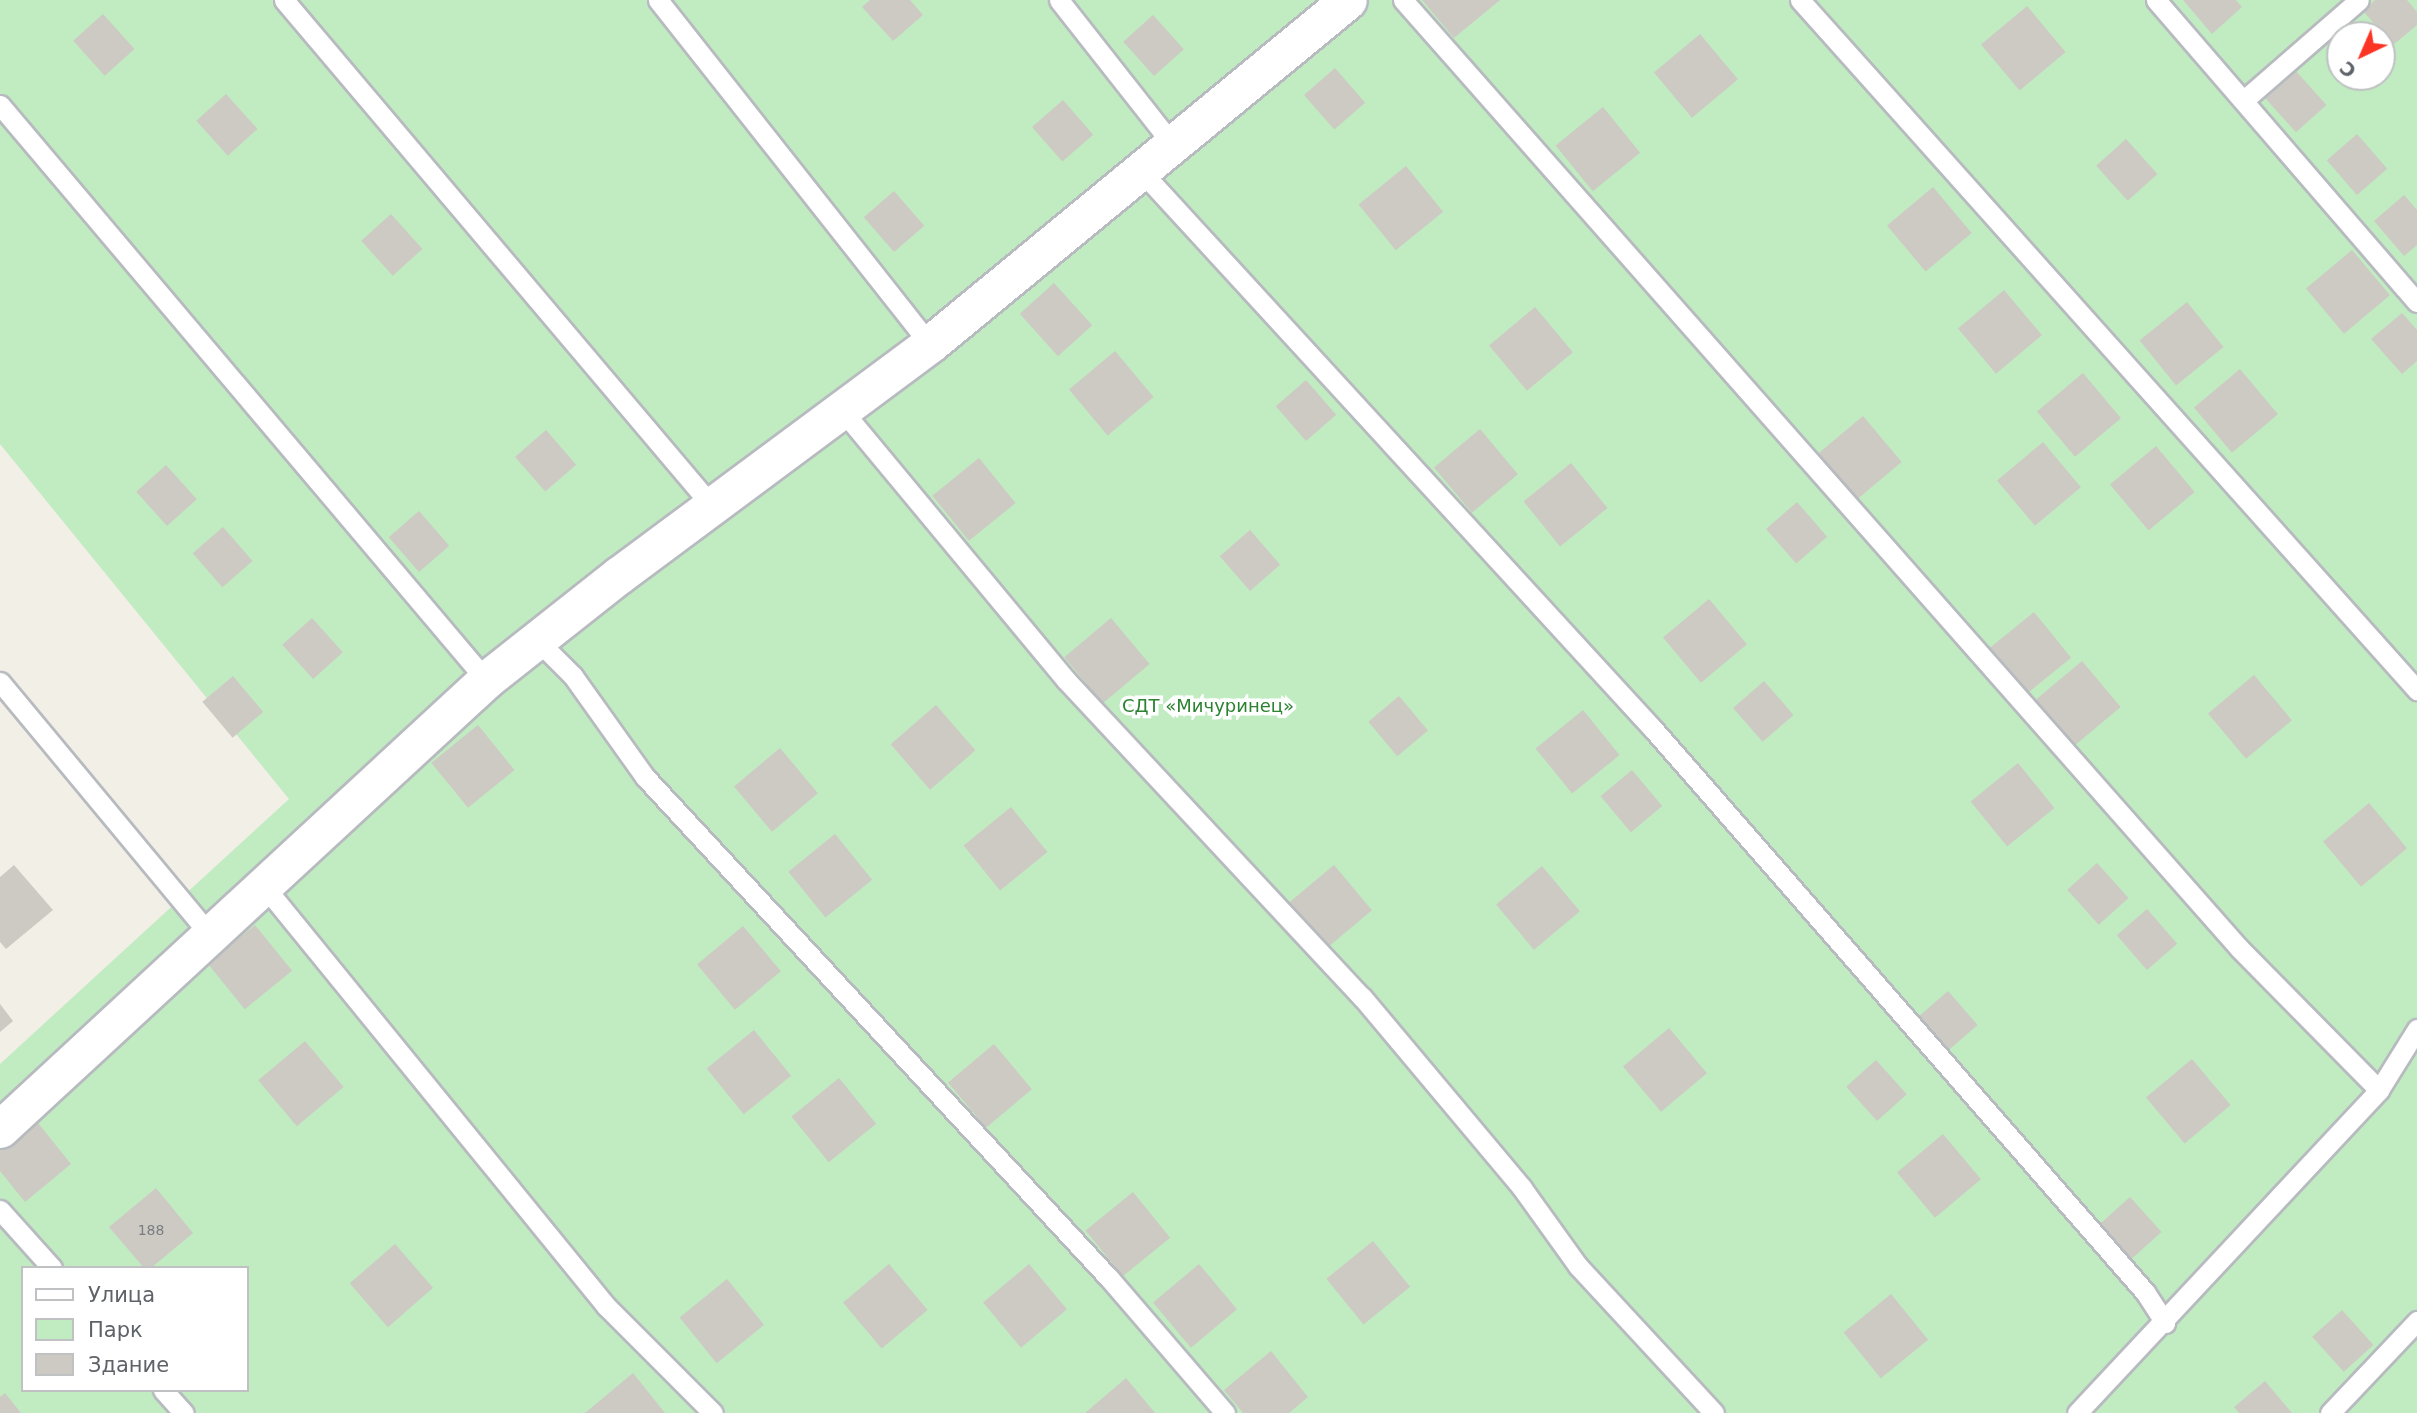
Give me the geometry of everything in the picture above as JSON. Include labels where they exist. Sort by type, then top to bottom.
[{"type":"street","points":[[0,1129],[486,680],[712,506],[930,344],[1173,145],[1338,4]]},
{"type":"lane","points":[[284,0],[712,506]]},
{"type":"lane","points":[[658,0],[930,344]]},
{"type":"lane","points":[[1059,0],[1173,145]]},
{"type":"lane","points":[[1403,0],[2240,948],[2379,1090]]},
{"type":"lane","points":[[1800,0],[2417,690]]},
{"type":"lane","points":[[2156,0],[2417,302]]},
{"type":"lane","points":[[2244,100],[2359,0]]},
{"type":"lane","points":[[0,105],[486,680]]},
{"type":"lane","points":[[1141,171],[1654,730],[2145,1292],[2165,1323]]},
{"type":"lane","points":[[841,409],[1066,680],[1362,997],[1522,1188],[1578,1266],[1714,1413]]},
{"type":"lane","points":[[537,640],[573,676],[645,777],[1109,1278],[1225,1413]]},
{"type":"lane","points":[[0,682],[210,935]]},
{"type":"lane","points":[[264,886],[606,1306],[713,1413]]},
{"type":"lane","points":[[2077,1413],[2165,1323],[2379,1090],[2417,1029]]},
{"type":"lane","points":[[0,1210],[50,1266]]},
{"type":"lane","points":[[2330,1413],[2417,1321]]},
{"type":"lane","points":[[165,1392],[184,1413]]},
{"type":"green space","name":"СДТ «Мичуринец»","points":[[0,0],[2417,0],[2417,1413],[0,1413],[0,1064],[289,799],[0,444]]},
{"type":"building","points":[[870,0],[910,0],[923,15],[893,41],[862,7]]},
{"type":"building","points":[[1422,0],[1500,0],[1454,38]]},
{"type":"building","points":[[2183,0],[2236,0],[2242,7],[2212,34]]},
{"type":"building","points":[[2375,0],[2407,0],[2417,12],[2417,25],[2396,42],[2396,21],[2372,21],[2363,11]]},
{"type":"building","points":[[2027,6],[2066,52],[2020,91],[1981,45]]},
{"type":"building","points":[[103,14],[134,49],[105,76],[73,41]]},
{"type":"building","points":[[1153,15],[1184,49],[1154,76],[1123,42]]},
{"type":"building","points":[[1700,34],[1738,79],[1692,118],[1654,73]]},
{"type":"building","points":[[1335,68],[1365,103],[1334,130],[1304,95]]},
{"type":"building","points":[[2295,70],[2326,105],[2296,132],[2265,97]]},
{"type":"building","points":[[226,94],[257,129],[228,156],[196,121]]},
{"type":"building","points":[[1063,100],[1093,135],[1062,162],[1032,127]]},
{"type":"building","points":[[1603,107],[1640,153],[1593,191],[1556,145]]},
{"type":"building","points":[[2357,134],[2387,169],[2357,195],[2327,160]]},
{"type":"building","points":[[2126,139],[2157,174],[2128,201],[2096,166]]},
{"type":"building","points":[[1406,166],[1443,212],[1396,250],[1359,204]]},
{"type":"building","points":[[1933,187],[1972,233],[1926,272],[1887,226]]},
{"type":"building","points":[[894,191],[924,226],[894,252],[864,217]]},
{"type":"building","points":[[2404,195],[2417,210],[2417,245],[2404,256],[2374,221]]},
{"type":"building","points":[[391,214],[422,249],[393,276],[361,241]]},
{"type":"building","points":[[2352,250],[2390,295],[2344,334],[2306,289]]},
{"type":"building","points":[[1054,283],[1092,325],[1058,356],[1020,314]]},
{"type":"building","points":[[2004,290],[2042,335],[1996,374],[1958,329]]},
{"type":"building","points":[[2187,302],[2224,347],[2176,385],[2140,340]]},
{"type":"building","points":[[1535,307],[1573,352],[1527,391],[1489,346]]},
{"type":"building","points":[[2402,313],[2417,330],[2417,361],[2402,374],[2371,339]]},
{"type":"building","points":[[1115,351],[1154,397],[1108,436],[1069,390]]},
{"type":"building","points":[[2240,369],[2278,414],[2232,453],[2194,408]]},
{"type":"building","points":[[2083,373],[2121,418],[2075,457],[2037,412]]},
{"type":"building","points":[[1306,380],[1336,415],[1306,441],[1276,406]]},
{"type":"building","points":[[1863,416],[1902,462],[1856,501],[1817,455]]},
{"type":"building","points":[[1480,429],[1518,474],[1472,513],[1434,468]]},
{"type":"building","points":[[546,430],[576,465],[545,492],[515,457]]},
{"type":"building","points":[[2043,442],[2081,487],[2035,526],[1997,481]]},
{"type":"building","points":[[2156,446],[2195,492],[2149,531],[2110,485]]},
{"type":"building","points":[[979,458],[1016,503],[969,541],[932,496]]},
{"type":"building","points":[[1571,463],[1608,508],[1560,546],[1524,501]]},
{"type":"building","points":[[166,465],[197,499],[167,526],[136,492]]},
{"type":"building","points":[[1797,502],[1827,537],[1796,564],[1766,529]]},
{"type":"building","points":[[419,511],[449,546],[419,572],[389,537]]},
{"type":"building","points":[[223,527],[253,561],[222,587],[193,553]]},
{"type":"building","points":[[1250,530],[1280,565],[1250,591],[1220,556]]},
{"type":"building","points":[[1709,599],[1747,644],[1701,683],[1663,638]]},
{"type":"building","points":[[2034,612],[2071,658],[2024,696],[1987,650]]},
{"type":"building","points":[[312,618],[343,652],[313,679],[282,645]]},
{"type":"building","points":[[1111,618],[1150,664],[1103,703],[1064,657]]},
{"type":"building","points":[[2082,661],[2121,707],[2075,746],[2036,700]]},
{"type":"building","points":[[2254,675],[2292,720],[2246,759],[2208,714]]},
{"type":"building","points":[[233,676],[263,712],[233,738],[202,702]]},
{"type":"building","points":[[1764,681],[1794,715],[1763,742],[1733,708]]},
{"type":"building","points":[[1399,696],[1428,730],[1397,756],[1368,722]]},
{"type":"building","points":[[936,705],[975,750],[930,790],[891,744]]},
{"type":"building","points":[[1583,710],[1620,755],[1572,793],[1536,748]]},
{"type":"building","points":[[478,725],[515,770],[468,808],[431,763]]},
{"type":"building","points":[[780,748],[818,793],[772,832],[734,787]]},
{"type":"building","points":[[2018,763],[2055,808],[2007,846],[1971,801]]},
{"type":"building","points":[[1632,770],[1662,806],[1631,832],[1601,796]]},
{"type":"building","points":[[2369,803],[2407,848],[2361,887],[2323,842]]},
{"type":"building","points":[[1011,807],[1048,852],[1000,890],[964,845]]},
{"type":"building","points":[[835,834],[872,880],[826,918],[788,872]]},
{"type":"building","points":[[2097,863],[2128,898],[2099,925],[2067,890]]},
{"type":"building","points":[[14,865],[53,910],[6,949],[0,942],[0,877]]},
{"type":"building","points":[[1334,865],[1372,910],[1326,949],[1288,904]]},
{"type":"building","points":[[1542,866],[1580,911],[1534,950],[1496,905]]},
{"type":"building","points":[[2147,909],[2177,944],[2147,970],[2117,935]]},
{"type":"building","points":[[255,925],[292,971],[245,1009],[208,963]]},
{"type":"building","points":[[743,926],[781,971],[735,1010],[697,965]]},
{"type":"building","points":[[1948,991],[1978,1025],[1947,1051],[1918,1017]]},
{"type":"building","points":[[0,1004],[13,1021],[0,1032]]},
{"type":"building","points":[[1669,1028],[1707,1073],[1661,1112],[1623,1067]]},
{"type":"building","points":[[754,1030],[791,1076],[744,1114],[707,1068]]},
{"type":"building","points":[[305,1041],[344,1087],[297,1126],[258,1080]]},
{"type":"building","points":[[994,1044],[1032,1089],[986,1128],[948,1083]]},
{"type":"building","points":[[2192,1059],[2231,1105],[2185,1144],[2146,1098]]},
{"type":"building","points":[[1876,1060],[1907,1094],[1877,1121],[1846,1087]]},
{"type":"building","points":[[839,1078],[876,1124],[829,1162],[792,1116]]},
{"type":"building","points":[[34,1118],[71,1164],[25,1202],[0,1171],[0,1147]]},
{"type":"building","points":[[1943,1134],[1981,1179],[1935,1218],[1897,1173]]},
{"type":"building","points":[[156,1188],[193,1233],[153,1266],[142,1266],[109,1227]]},
{"type":"building","points":[[1133,1192],[1170,1238],[1123,1276],[1086,1230]]},
{"type":"building","points":[[2130,1197],[2161,1232],[2132,1259],[2100,1224]]},
{"type":"building","points":[[1373,1241],[1410,1287],[1364,1325],[1326,1279]]},
{"type":"building","points":[[395,1244],[433,1288],[388,1327],[350,1283]]},
{"type":"building","points":[[889,1264],[928,1310],[882,1349],[843,1303]]},
{"type":"building","points":[[1029,1264],[1067,1309],[1021,1348],[983,1303]]},
{"type":"building","points":[[1199,1264],[1237,1309],[1191,1348],[1153,1303]]},
{"type":"building","points":[[727,1279],[764,1325],[717,1363],[680,1317]]},
{"type":"building","points":[[1891,1294],[1928,1340],[1881,1378],[1844,1332]]},
{"type":"building","points":[[2342,1310],[2373,1345],[2344,1372],[2312,1337]]},
{"type":"building","points":[[1271,1351],[1308,1397],[1289,1413],[1243,1413],[1224,1390]]},
{"type":"building","points":[[633,1373],[665,1413],[585,1413]]},
{"type":"building","points":[[1126,1378],[1155,1413],[1085,1413]]},
{"type":"building","points":[[2265,1381],[2292,1413],[2239,1413],[2234,1407]]},
{"type":"building","points":[[5,1393],[21,1413],[0,1413],[0,1397]]}]
